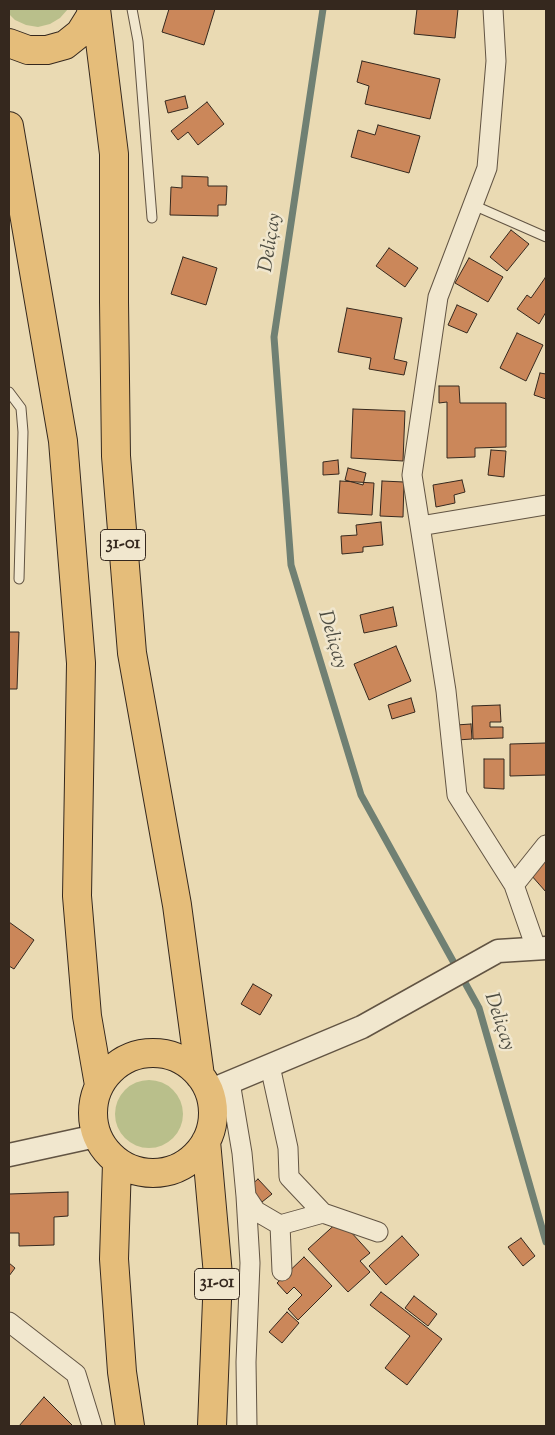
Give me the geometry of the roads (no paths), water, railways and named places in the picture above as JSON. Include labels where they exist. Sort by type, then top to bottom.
[{"type":"highway","points":[[9,43],[28,50],[47,50],[65,45],[80,33],[94,9]]},
{"type":"highway","name":"31-01","points":[[94,9],[114,154],[116,456],[132,653],[177,906],[213,1083]]},
{"type":"highway","name":"31-01","points":[[9,126],[63,441],[81,663],[77,896],[87,1016],[99,1085]]},
{"type":"highway","points":[[156,1053],[173,1056],[188,1064],[213,1083],[212,1125],[206,1141],[196,1155],[182,1166],[166,1172],[149,1174],[132,1171],[117,1163],[105,1151],[96,1136],[92,1119],[93,1102],[99,1085],[109,1071],[123,1061],[138,1054],[156,1053]]},
{"type":"highway","name":"31-01","points":[[206,1141],[218,1275],[212,1426]]},
{"type":"highway","points":[[117,1163],[114,1259],[122,1372],[130,1426]]},
{"type":"street","points":[[246,1426],[246,1362],[250,1262],[242,1153],[213,1083],[270,1066],[362,1028],[498,951],[541,948],[514,885],[457,795],[446,690],[412,475],[438,297],[487,168],[496,61],[493,9]]},
{"type":"street","points":[[420,526],[546,505]]},
{"type":"street","points":[[514,885],[546,845]]},
{"type":"street","points":[[270,1066],[288,1148],[289,1177],[322,1213],[378,1232]]},
{"type":"street","points":[[9,1155],[96,1136]]},
{"type":"street","points":[[246,1196],[256,1211],[280,1225],[322,1213]]},
{"type":"street","points":[[280,1225],[282,1270]]},
{"type":"street","points":[[9,1322],[76,1374],[92,1426]]},
{"type":"lane","points":[[132,9],[138,41],[152,218]]},
{"type":"lane","points":[[473,206],[546,237]]},
{"type":"lane","points":[[9,392],[22,408],[19,579]]},
{"type":"waterway","name":"Deliçay","points":[[323,9],[274,337],[291,565],[361,795],[479,1008],[546,1242]]}]
